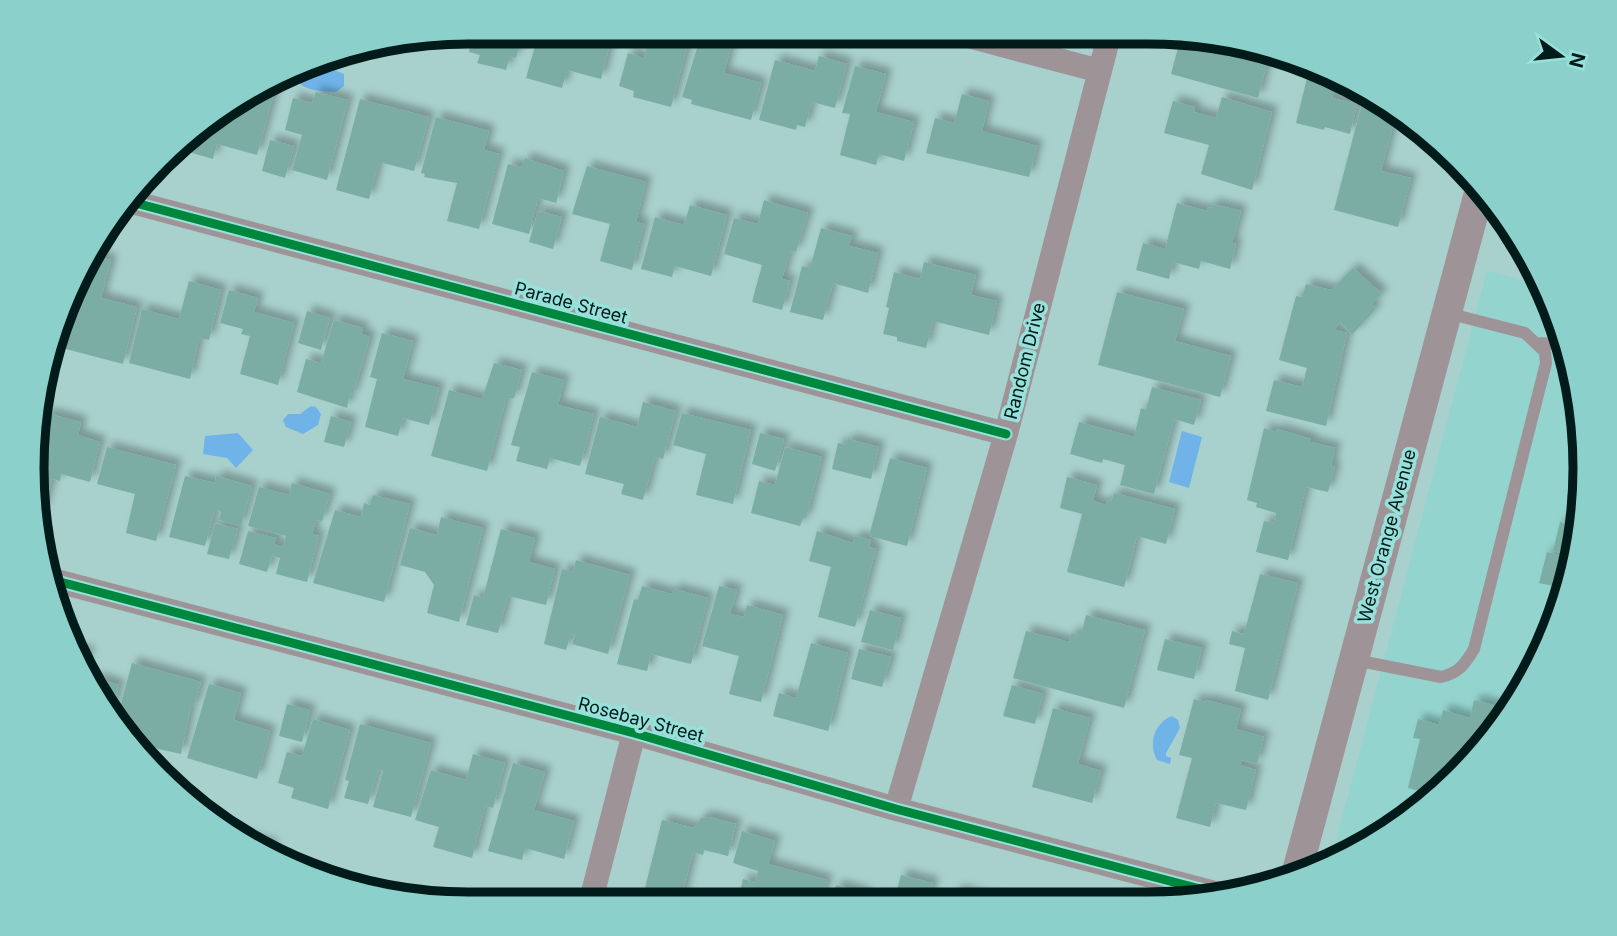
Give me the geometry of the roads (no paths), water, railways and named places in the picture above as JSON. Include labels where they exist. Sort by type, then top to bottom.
[{"type":"street","points":[[998,44],[1100,71]]},
{"type":"street","name":"Random Drive","points":[[896,809],[1006,434],[1107,44]]},
{"type":"street","name":"West Orange Avenue","points":[[1299,865],[1477,199]]},
{"type":"street","name":"Parade Street","points":[[137,203],[1006,434]]},
{"type":"street","name":"Rosebay Street","points":[[59,582],[634,733],[896,809],[1201,889]]},
{"type":"street","points":[[593,892],[634,733]]},
{"type":"lane","points":[[1354,660],[1441,677],[1464,666],[1475,649],[1546,363],[1545,352],[1525,333],[1447,313]]},
{"type":"lane","points":[[1537,343],[1555,344]]}]
